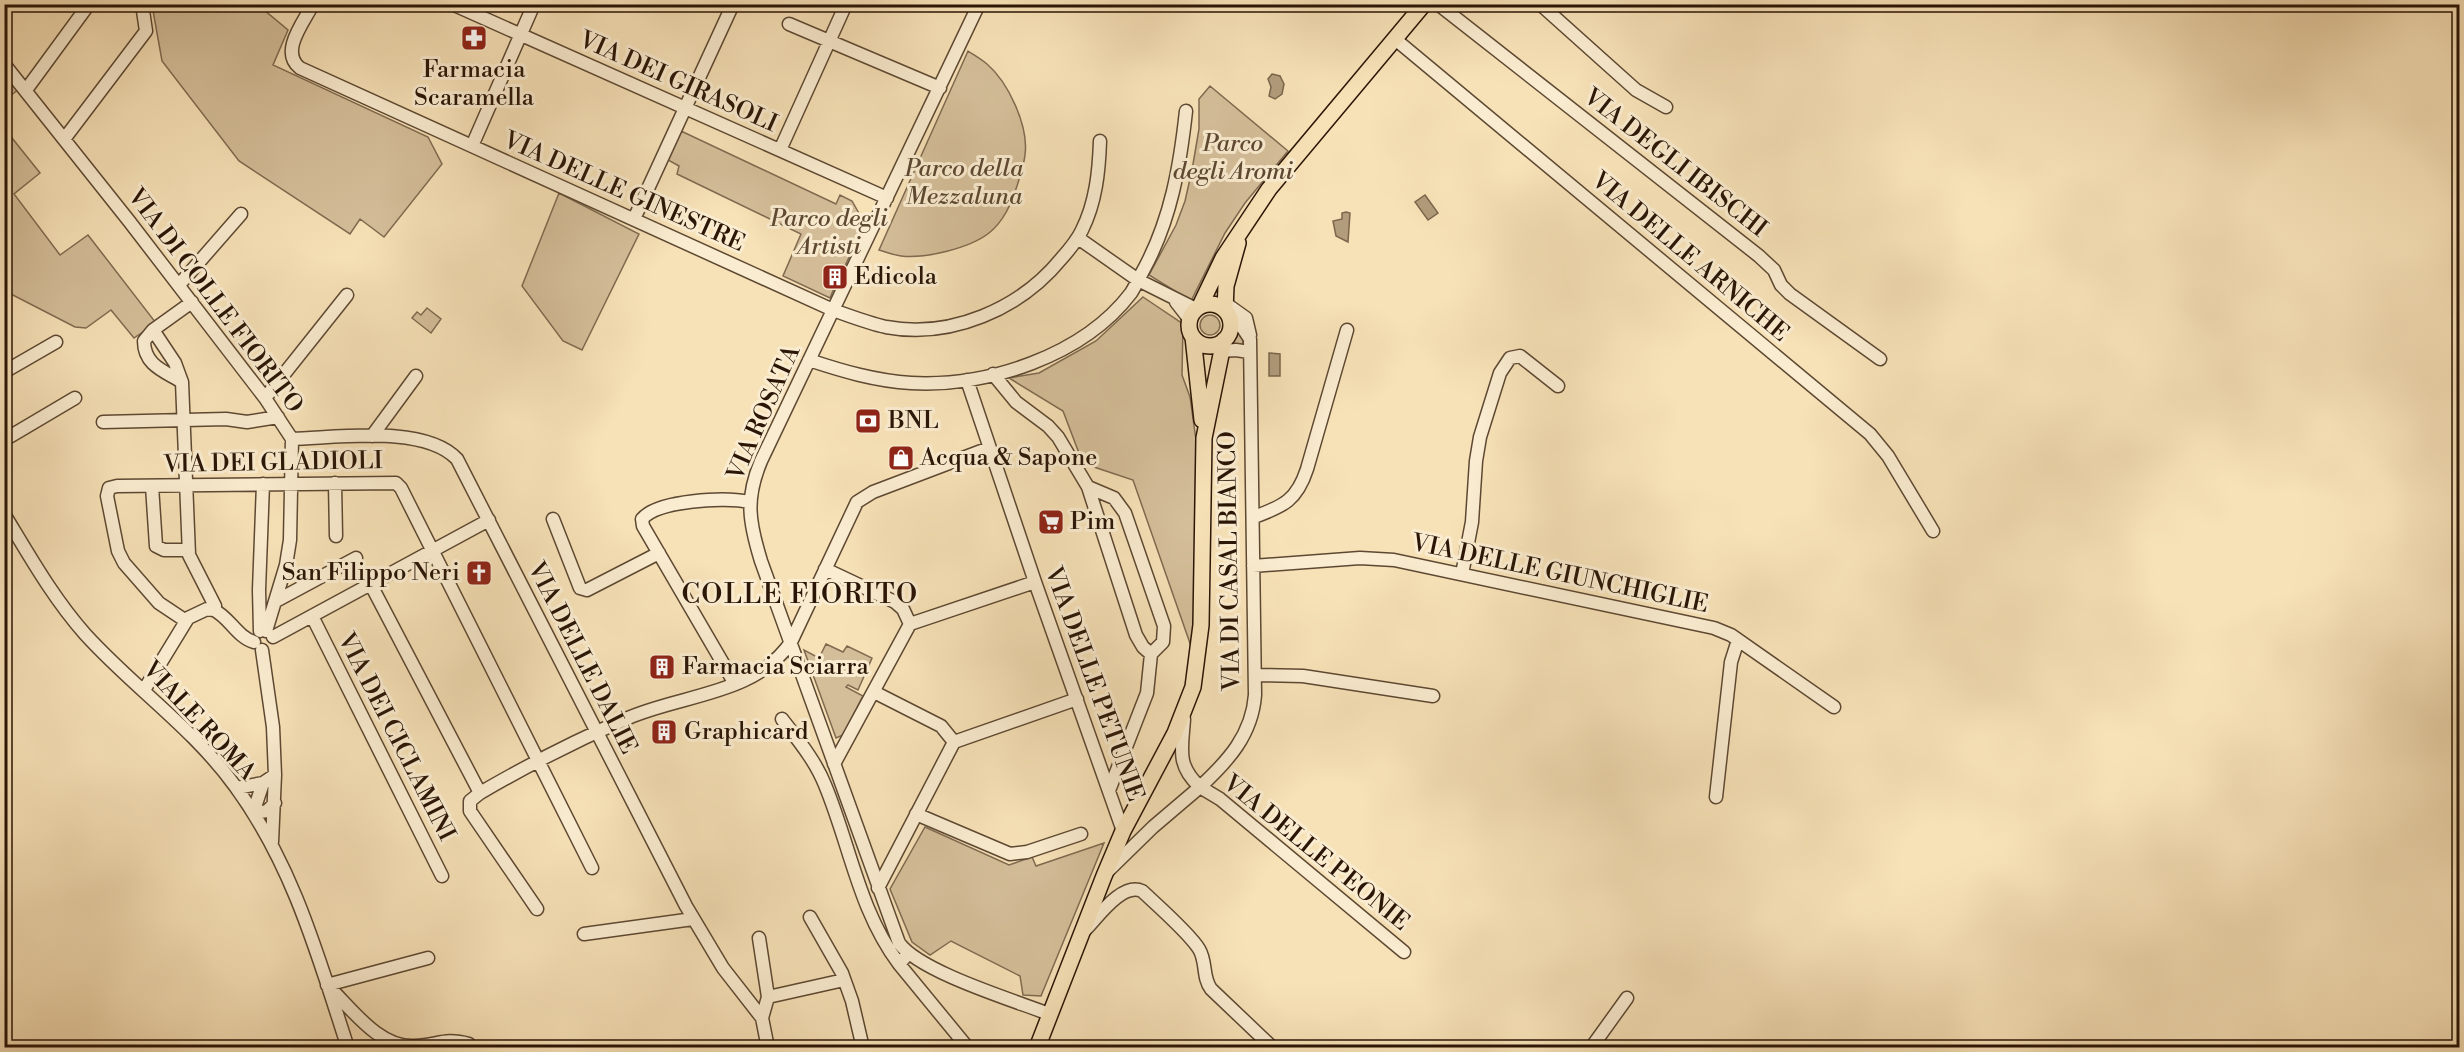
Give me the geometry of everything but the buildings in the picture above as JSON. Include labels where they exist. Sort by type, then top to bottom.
[{"type":"main road","points":[[1243,229],[1226,286],[1226,310],[1230,330],[1222,346],[1208,345],[1190,332],[1196,311],[1214,275],[1243,229],[1279,175],[1424,4]]},
{"type":"main road","points":[[1196,311],[1210,304],[1226,310]]},
{"type":"main road","points":[[1194,337],[1204,438]]},
{"type":"main road","name":"VIA DI CASAL BIANCO","points":[[1037,1047],[1123,831],[1142,799],[1185,711],[1195,676],[1201,625],[1204,438],[1222,346]]},
{"type":"street","points":[[26,90],[89,4]]},
{"type":"street","points":[[65,138],[146,32],[141,4]]},
{"type":"street","name":"VIA DELLE GINESTRE","points":[[313,4],[290,50],[297,66],[833,310],[874,324],[903,329],[938,327],[971,320],[999,309],[1031,290],[1049,273],[1078,237],[1095,191],[1100,141]]},
{"type":"street","name":"VIA DEI GIRASOLI","points":[[452,4],[887,198]]},
{"type":"street","points":[[472,146],[534,4]]},
{"type":"street","points":[[634,219],[733,4]]},
{"type":"street","points":[[780,150],[846,4]]},
{"type":"street","name":"VIA ROSATA","points":[[908,954],[897,939],[878,888],[755,541],[749,501],[761,461],[979,4]]},
{"type":"street","name":"VIA DEGLI IBISCHI","points":[[1438,4],[1759,256],[1774,270],[1781,285],[1790,294],[1880,358]]},
{"type":"street","points":[[1540,4],[1636,90],[1666,107]]},
{"type":"street","points":[[789,24],[940,88]]},
{"type":"street","name":"VIA DELLE ARNICHE","points":[[1395,39],[1870,434],[1888,456],[1933,531]]},
{"type":"street","name":"VIA DI COLLE FIORITO","points":[[4,64],[65,138],[192,302],[265,398],[292,439],[290,540],[286,565],[263,638],[273,727],[275,803],[272,842]]},
{"type":"street","points":[[809,360],[855,374],[898,382],[941,383],[993,374],[1048,355],[1091,331],[1132,291],[1161,232],[1173,194],[1186,111]]},
{"type":"street","points":[[178,285],[241,214]]},
{"type":"street","points":[[1078,237],[1138,280],[1196,311]]},
{"type":"street","points":[[265,398],[347,295]]},
{"type":"street","points":[[182,382],[154,366],[146,357],[144,340],[153,330],[192,302]]},
{"type":"street","name":"VIA DI CASAL BIANCO","points":[[1104,876],[1153,827],[1200,787],[1228,759],[1242,740],[1255,701],[1250,339],[1226,310]]},
{"type":"street","points":[[153,330],[175,363],[182,382],[189,550],[191,560],[215,606],[214,610]]},
{"type":"street","points":[[1254,517],[1287,503],[1300,488],[1308,469],[1347,330]]},
{"type":"street","points":[[4,372],[56,342]]},
{"type":"street","points":[[1222,346],[1250,352]]},
{"type":"street","points":[[1462,574],[1472,522],[1478,443],[1502,369],[1510,358],[1520,356],[1558,386]]},
{"type":"street","points":[[993,374],[1016,402],[1048,426],[1058,437],[1088,487],[1136,635],[1143,647],[1151,654]]},
{"type":"street","points":[[372,436],[416,376]]},
{"type":"street","name":"VIA DELLE PETUNIE","points":[[967,380],[1123,831]]},
{"type":"street","points":[[4,440],[75,398]]},
{"type":"street","points":[[103,422],[226,419],[248,422],[278,417]]},
{"type":"street","name":"VIA DELLE DALIE","points":[[292,439],[372,436],[413,439],[451,453],[463,468],[693,920],[723,968],[762,1018]]},
{"type":"street","points":[[537,909],[470,811],[470,801],[536,761],[596,732],[644,712],[735,684],[764,671],[777,660],[791,642],[851,511],[861,498],[989,448]]},
{"type":"street","name":"VIA DEI GLADIOLI","points":[[186,621],[159,603],[122,560],[107,496],[110,488],[390,482],[398,484],[432,550]]},
{"type":"street","points":[[335,483],[336,536]]},
{"type":"street","points":[[263,484],[259,590],[263,638]]},
{"type":"street","points":[[152,486],[156,546],[164,550],[189,550]]},
{"type":"street","points":[[1088,487],[1114,498],[1125,513],[1164,626],[1163,642],[1151,654],[1147,693],[1110,788],[1125,804],[1133,804],[1142,799]]},
{"type":"street","points":[[735,684],[642,524],[642,519],[666,507],[717,499],[749,501]]},
{"type":"street","name":"VIALE ROMA","points":[[4,514],[47,584],[70,616],[91,640],[222,769],[272,842],[304,917],[348,1047]]},
{"type":"street","points":[[553,519],[580,588],[587,590],[659,553]]},
{"type":"street","points":[[144,690],[186,621],[198,612],[207,609],[221,614],[245,640],[263,638],[312,616],[489,520]]},
{"type":"street","points":[[432,550],[536,761],[592,868]]},
{"type":"street","points":[[276,601],[356,558]]},
{"type":"street","name":"VIA DELLE GIUNCHIGLIE","points":[[1253,566],[1374,558],[1399,561],[1714,628],[1738,640],[1834,707]]},
{"type":"street","points":[[825,569],[895,602],[903,609],[910,624]]},
{"type":"street","points":[[834,764],[910,624],[1035,582]]},
{"type":"street","points":[[370,583],[480,793]]},
{"type":"street","name":"VIA DEI CICLAMINI","points":[[312,616],[442,876]]},
{"type":"street","points":[[1716,797],[1731,662],[1738,640]]},
{"type":"street","points":[[1256,675],[1303,676],[1432,696]]},
{"type":"street","points":[[874,692],[941,726],[954,742]]},
{"type":"street","points":[[878,888],[954,742],[1077,699]]},
{"type":"street","name":"VIA DI CASAL BIANCO","points":[[1185,711],[1181,753],[1183,764],[1189,776],[1200,787]]},
{"type":"street","points":[[782,719],[810,756],[822,778],[865,902],[879,933],[899,964],[966,1047]]},
{"type":"street","points":[[237,788],[263,783],[275,775]]},
{"type":"street","points":[[263,783],[253,813],[267,812],[275,803]]},
{"type":"street","name":"VIA DELLE PEONIE","points":[[1200,787],[1220,799],[1404,952]]},
{"type":"street","points":[[916,814],[1011,854],[1027,852],[1081,834]]},
{"type":"street","points":[[1080,935],[1123,891],[1132,888],[1142,891],[1197,946],[1203,961],[1206,980],[1211,989],[1274,1047]]},
{"type":"street","points":[[810,917],[836,961],[844,980],[852,1001],[863,1047]]},
{"type":"street","points":[[584,934],[693,920]]},
{"type":"street","points":[[759,938],[768,997],[762,1018],[768,1047]]},
{"type":"street","points":[[899,964],[908,954],[939,971],[1049,1014]]},
{"type":"street","points":[[327,984],[428,958]]},
{"type":"street","points":[[768,997],[844,980]]},
{"type":"street","points":[[327,984],[380,1036],[394,1044],[414,1046],[449,1040],[469,1044]]},
{"type":"street","points":[[1592,1047],[1627,998]]},
{"type":"green space","points":[[152,5],[262,5],[263,9],[288,30],[273,65],[428,137],[442,164],[384,237],[360,219],[350,234],[239,161],[162,61]]},
{"type":"green space","name":"Parco della Mezzaluna","points":[[968,51],[995,72],[1009,93],[1020,118],[1024,131],[1025,155],[1015,193],[999,223],[989,233],[971,243],[922,256],[898,256],[879,250]]},
{"type":"green space","points":[[5,80],[12,81],[19,89],[5,100]]},
{"type":"green space","name":"Parco degli Aromi","points":[[1210,86],[1288,151],[1245,203],[1225,233],[1191,301],[1149,275],[1176,225],[1185,201],[1199,129],[1199,99]]},
{"type":"green space","points":[[4,128],[40,173],[14,194],[60,255],[88,235],[156,323],[134,338],[111,310],[86,328],[75,327],[5,291]]},
{"type":"green space","name":"Parco degli Artisti","points":[[681,131],[836,204],[840,195],[852,201],[865,224],[842,272],[833,268],[827,282],[835,286],[830,298],[783,276],[801,234],[677,174],[679,166],[668,160]]},
{"type":"green space","points":[[559,193],[639,234],[582,350],[563,341],[522,286]]},
{"type":"green space","points":[[1143,297],[1183,324],[1182,375],[1190,397],[1196,440],[1196,570],[1192,649],[1133,480],[1094,467],[1079,453],[1063,411],[1009,378],[1039,373],[1096,341]]},
{"type":"green space","points":[[427,308],[441,319],[431,333],[412,318],[417,312],[421,315]]},
{"type":"green space","points":[[1210,315],[1217,318],[1220,325],[1217,332],[1210,335],[1203,332],[1200,325],[1203,318]]},
{"type":"green space","points":[[1234,326],[1243,338],[1243,346],[1229,344]]},
{"type":"green space","points":[[826,644],[843,652],[847,646],[872,658],[858,690],[848,685],[846,687],[863,696],[843,735],[836,738],[804,650],[819,658]]},
{"type":"green space","points":[[925,827],[1009,865],[1032,857],[1036,866],[1104,843],[1041,996],[1023,995],[1020,976],[951,941],[930,955],[912,942],[890,889]]},
{"type":"shaded area","points":[[1272,74],[1280,76],[1284,84],[1282,94],[1275,99],[1269,96],[1271,87],[1268,79]]},
{"type":"shaded area","points":[[1425,195],[1438,213],[1428,220],[1415,202]]},
{"type":"shaded area","points":[[1342,213],[1350,213],[1348,242],[1336,236],[1333,221],[1342,219]]},
{"type":"shaded area","points":[[1269,353],[1280,354],[1280,376],[1269,376]]},
{"type":"place","name":"Farmacia Scaramella","points":[[474,38]]},
{"type":"place","name":"Edicola","points":[[835,277]]},
{"type":"place","name":"BNL","points":[[868,421]]},
{"type":"place","name":"Acqua & Sapone","points":[[901,458]]},
{"type":"place","name":"Pim","points":[[1051,522]]},
{"type":"place","name":"San Filippo Neri","points":[[479,573]]},
{"type":"place","name":"Farmacia Sciarra","points":[[662,667]]},
{"type":"place","name":"Graphicard","points":[[664,732]]},
{"type":"district","name":"COLLE FIORITO","points":[[800,595]]}]
